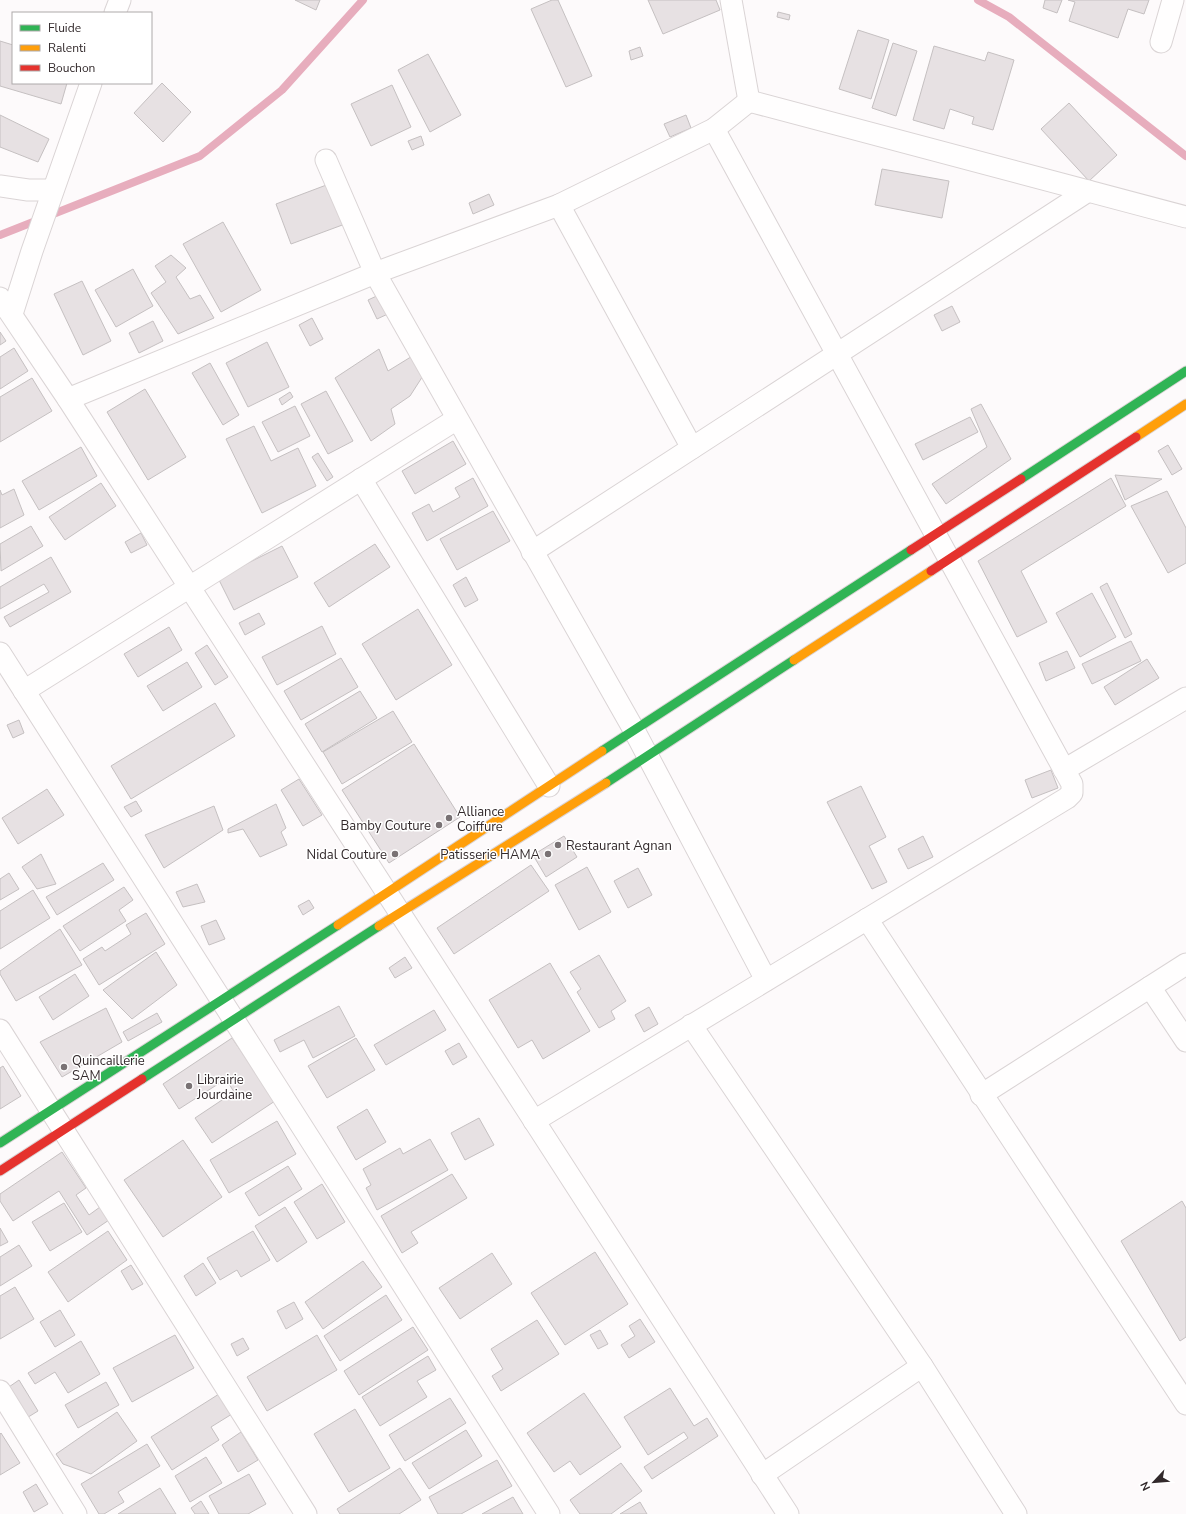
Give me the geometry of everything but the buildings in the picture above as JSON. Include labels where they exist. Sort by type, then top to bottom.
[{"type":"street","points":[[115,12],[120,0]]},
{"type":"street","points":[[731,0],[749,101]]},
{"type":"street","points":[[1160,42],[1173,0]]},
{"type":"street","points":[[91,84],[32,251],[6,306],[68,399],[188,588],[788,1514]]},
{"type":"street","points":[[68,399],[376,273],[559,205],[714,129],[749,101]]},
{"type":"street","points":[[749,101],[1186,217]]},
{"type":"street","points":[[534,1121],[1067,798],[1072,793],[1072,784],[838,353],[714,129]]},
{"type":"street","points":[[326,160],[376,273],[532,552],[634,730],[766,980]]},
{"type":"street","points":[[0,186],[28,190],[53,190]]},
{"type":"street","points":[[532,552],[1088,191]]},
{"type":"street","points":[[559,205],[692,448]]},
{"type":"street","points":[[0,1143],[387,894],[634,730],[1186,371]]},
{"type":"street","points":[[0,1171],[399,913],[648,756],[1186,404]]},
{"type":"street","points":[[24,691],[457,419]]},
{"type":"street","points":[[361,479],[549,786]]},
{"type":"street","points":[[0,653],[550,1514]]},
{"type":"street","points":[[1064,770],[1186,698]]},
{"type":"street","points":[[867,919],[1186,1404]]},
{"type":"street","points":[[982,1095],[1186,964]]},
{"type":"street","points":[[1150,987],[1186,1041]]},
{"type":"street","points":[[691,1025],[922,1366],[1016,1514]]},
{"type":"street","points":[[0,1030],[306,1514]]},
{"type":"street","points":[[762,1475],[922,1366]]},
{"type":"street","points":[[0,1391],[76,1514]]},
{"type":"waterway","points":[[0,235],[200,156],[282,90],[363,0]]},
{"type":"waterway","points":[[978,0],[1009,17],[1186,156]]},
{"type":"traffic: fast","points":[[1021,479],[1186,371]]},
{"type":"traffic: fast","points":[[602,751],[911,550]]},
{"type":"traffic: fast","points":[[606,783],[794,660]]},
{"type":"traffic: fast","points":[[0,1143],[338,925]]},
{"type":"traffic: fast","points":[[142,1079],[379,926]]},
{"type":"traffic: slow","points":[[1136,437],[1186,404]]},
{"type":"traffic: slow","points":[[794,660],[931,571]]},
{"type":"traffic: slow","points":[[338,925],[602,751]]},
{"type":"traffic: slow","points":[[379,926],[606,783]]},
{"type":"traffic: jam","points":[[931,571],[1136,437]]},
{"type":"traffic: jam","points":[[911,550],[1021,479]]},
{"type":"traffic: jam","points":[[0,1171],[142,1079]]},
{"type":"place","name":"Alliance Coiffure","points":[[449,818]]},
{"type":"place","name":"Bamby Couture","points":[[439,825]]},
{"type":"place","name":"Restaurant Agnan","points":[[558,845]]},
{"type":"place","name":"Nidal Couture","points":[[395,854]]},
{"type":"place","name":"Patisserie HAMA","points":[[548,854]]},
{"type":"place","name":"Quincaillerie SAM","points":[[64,1067]]},
{"type":"place","name":"Librairie Jourdaine","points":[[189,1086]]}]
